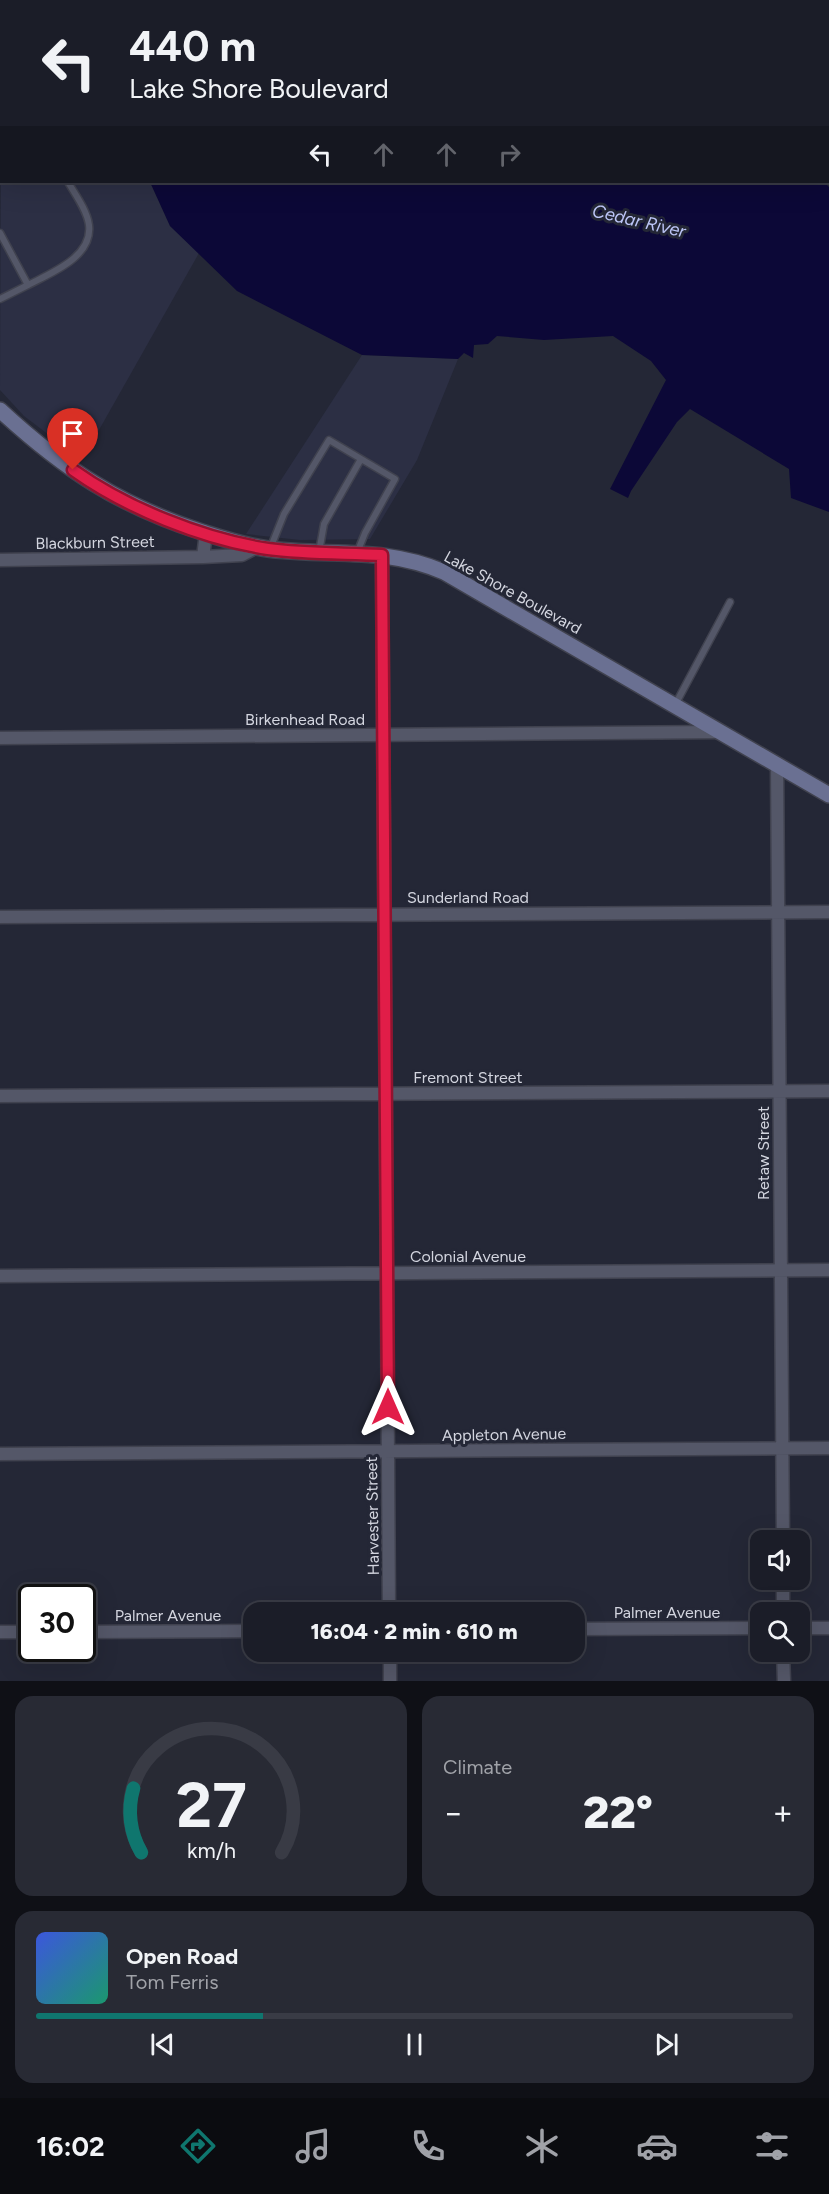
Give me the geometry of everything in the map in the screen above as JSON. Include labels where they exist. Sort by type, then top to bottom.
[{"type":"street","name":"Lake Shore Boulevard","points":[[0,410],[50,453],[89,482],[143,510],[206,533],[264,548],[382,555],[408,559],[444,572],[829,795]]},
{"type":"street","points":[[202,557],[206,533]]},
{"type":"street","name":"Blackburn Street","points":[[0,560],[202,557],[242,555],[264,548]]},
{"type":"street","name":"Harvester Street","points":[[382,555],[390,1602]]},
{"type":"street","name":"Birkenhead Road","points":[[0,738],[719,732]]},
{"type":"street","name":"Retaw Street","points":[[777,765],[783,1530]]},
{"type":"street","name":"Sunderland Road","points":[[0,917],[829,912]]},
{"type":"street","name":"Fremont Street","points":[[0,1096],[829,1091]]},
{"type":"street","name":"Colonial Avenue","points":[[0,1276],[829,1270]]},
{"type":"street","name":"Appleton Avenue","points":[[0,1454],[829,1448]]},
{"type":"street","name":"Palmer Avenue","points":[[585,1629],[750,1628]]},
{"type":"street","points":[[810,1628],[829,1628]]},
{"type":"street","name":"Palmer Avenue","points":[[96,1632],[243,1631]]},
{"type":"street","points":[[0,1632],[18,1632]]},
{"type":"street","points":[[390,1662],[390,1681]]},
{"type":"street","points":[[783,1662],[784,1681]]},
{"type":"lane","points":[[0,299],[68,263],[87,241],[89,223],[69,183]]},
{"type":"lane","points":[[0,233],[28,285]]},
{"type":"lane","points":[[264,548],[329,440],[394,479],[365,533],[357,554]]},
{"type":"lane","points":[[319,552],[324,524],[361,459]]},
{"type":"lane","points":[[675,706],[730,602]]},
{"type":"shaded area","points":[[1,183],[150,183],[170,226],[199,253],[82,460],[24,416],[0,390]]},
{"type":"shaded area","points":[[362,355],[458,359],[417,460],[370,539],[300,540],[246,534]]},
{"type":"water","name":"Cedar River","points":[[150,183],[825,183],[829,187],[829,512],[791,498],[789,469],[690,409],[677,422],[628,498],[610,489],[666,380],[651,361],[613,336],[544,340],[497,336],[488,344],[474,345],[473,358],[464,353],[458,359],[362,355],[237,291],[170,226]]},
{"type":"route","points":[[73,470],[89,482],[143,510],[171,522],[237,543],[288,551],[382,555],[388,1407]]}]
